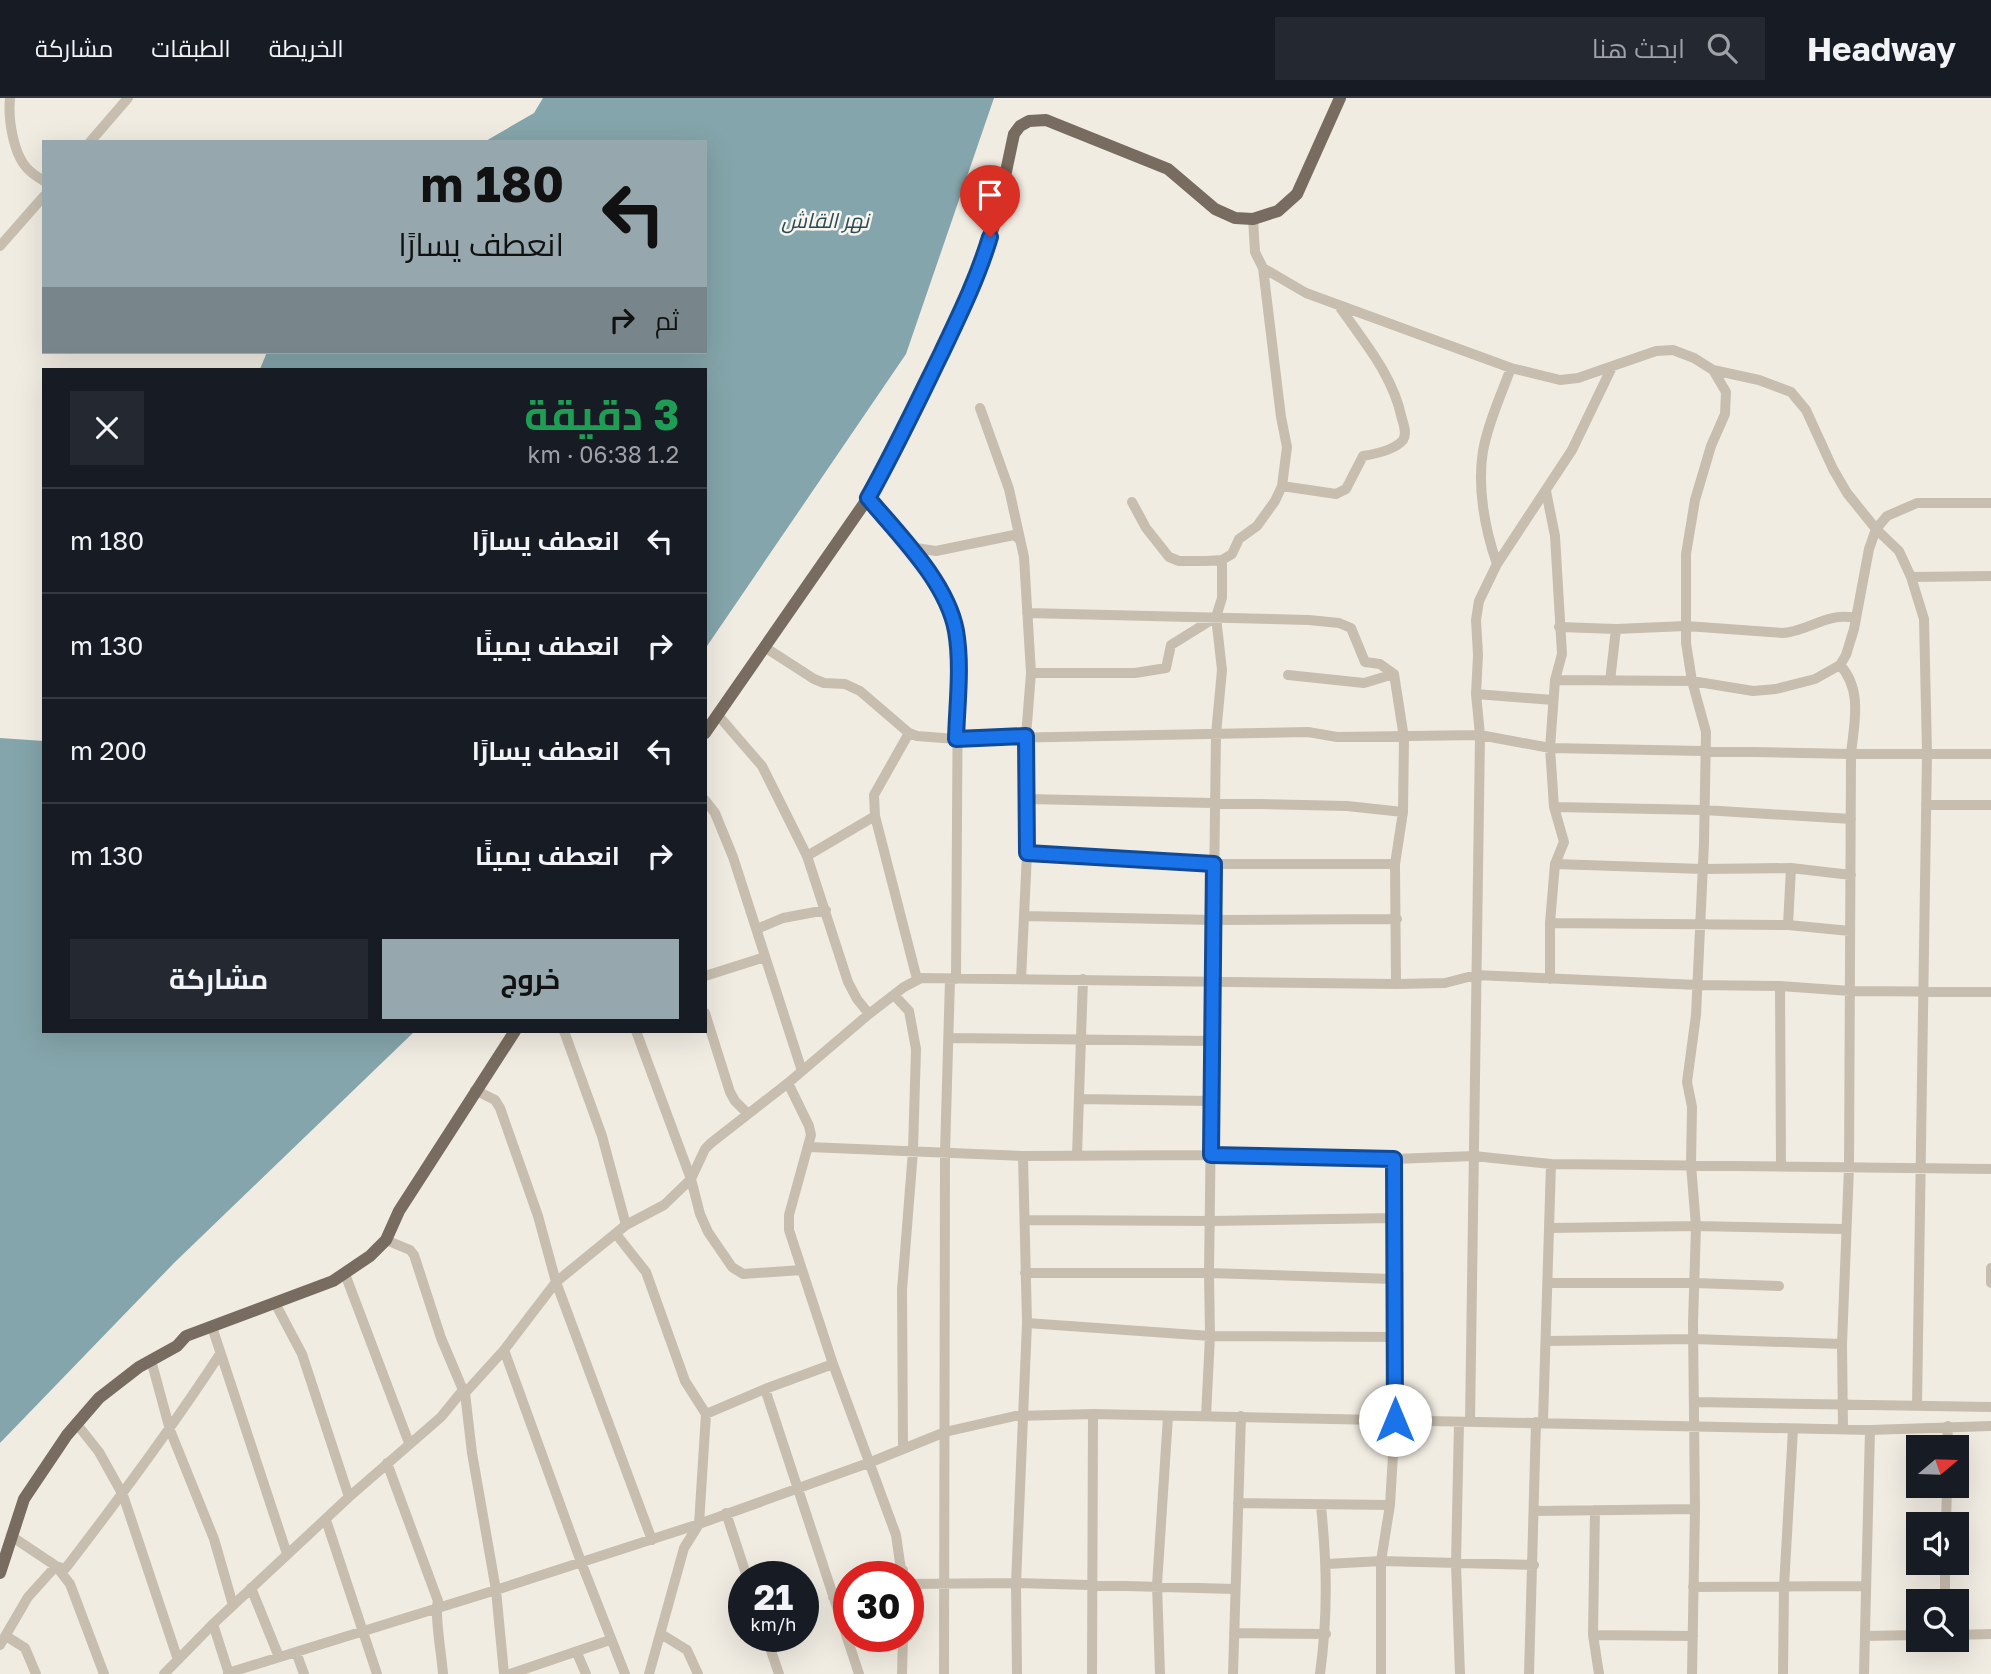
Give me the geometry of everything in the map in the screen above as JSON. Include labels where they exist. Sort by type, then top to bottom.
[{"type":"main road","points":[[707,730],[868,498],[903,435],[967,302],[995,223],[1012,139],[1024,123],[1045,120],[1162,167],[1174,173],[1214,209],[1235,218],[1253,219],[1278,211],[1297,194],[1340,98]]},
{"type":"main road","points":[[0,1573],[24,1499],[76,1423],[99,1398],[151,1360],[177,1346],[186,1336],[319,1287],[345,1274],[370,1256],[386,1240],[399,1211],[513,1033]]},
{"type":"street","points":[[10,98],[10,128],[20,157],[30,172],[42,180]]},
{"type":"street","points":[[92,140],[128,98]]},
{"type":"street","points":[[0,246],[42,198]]},
{"type":"street","points":[[1132,502],[1146,528],[1169,557],[1179,561],[1222,560],[1232,554],[1239,539],[1257,526],[1282,486],[1287,447],[1263,268],[1255,252],[1253,219]]},
{"type":"street","points":[[1263,268],[1306,293],[1511,368],[1560,380],[1578,378],[1656,351],[1673,350],[1694,358],[1713,370],[1759,380],[1791,392],[1806,410],[1847,493],[1876,529],[1899,551],[1911,577],[1926,630],[1927,754],[1917,1406]]},
{"type":"street","points":[[1282,486],[1336,494],[1346,489],[1363,456],[1378,453],[1402,441],[1404,437],[1404,424],[1393,386],[1339,305]]},
{"type":"street","points":[[1460,1674],[1456,1564],[1474,1156],[1480,735],[1476,694],[1476,620],[1479,601],[1497,564],[1572,450],[1612,367]]},
{"type":"street","points":[[1497,564],[1487,527],[1481,469],[1485,443],[1511,368]]},
{"type":"street","points":[[1692,1674],[1696,1226],[1691,1165],[1692,1107],[1687,1082],[1694,1041],[1698,985],[1706,732],[1692,681],[1686,626],[1686,554],[1695,500],[1725,414],[1726,392],[1713,370]]},
{"type":"street","points":[[980,408],[1009,489],[1024,557],[1031,673],[1026,736],[1027,853],[1021,979]]},
{"type":"street","points":[[1546,491],[1555,536],[1562,653],[1555,680],[1550,748],[1554,807],[1564,842],[1555,864],[1549,979]]},
{"type":"street","points":[[868,498],[908,547],[918,555],[932,577],[956,631],[953,979],[945,1153],[944,1674]]},
{"type":"street","points":[[1555,680],[1692,681],[1754,691],[1815,680],[1840,665],[1849,646],[1869,549],[1876,529],[1886,516],[1916,503],[1991,503]]},
{"type":"street","points":[[908,547],[936,551],[1014,536],[1020,540]]},
{"type":"street","points":[[1206,1416],[1210,1336],[1216,734],[1222,670],[1216,617],[1222,598],[1222,560]]},
{"type":"street","points":[[1911,577],[1991,576]]},
{"type":"street","points":[[1027,612],[1309,620],[1351,628],[1365,662],[1380,664],[1394,674],[1404,738],[1403,812],[1395,864],[1396,984]]},
{"type":"street","points":[[1031,673],[1135,673],[1166,668],[1171,645],[1216,617]]},
{"type":"street","points":[[1559,627],[1616,629],[1686,626],[1783,633],[1834,617],[1855,618]]},
{"type":"street","points":[[1609,681],[1616,629]]},
{"type":"street","points":[[766,648],[814,679],[824,683],[845,684],[860,691],[909,733],[917,736],[956,739],[1308,732],[1337,737],[1480,735],[1550,748],[1991,754]]},
{"type":"street","points":[[1840,665],[1846,671],[1855,692],[1851,754],[1849,1167],[1842,1344],[1843,1428]]},
{"type":"street","points":[[1288,676],[1364,683],[1394,674]]},
{"type":"street","points":[[1476,694],[1553,700]]},
{"type":"street","points":[[718,715],[762,766],[807,856],[848,982],[869,1014]]},
{"type":"street","points":[[909,733],[874,796],[876,816],[917,979]]},
{"type":"street","points":[[1027,799],[1347,806],[1403,812]]},
{"type":"street","points":[[707,803],[715,813],[733,857],[802,1071]]},
{"type":"street","points":[[1926,805],[1991,805]]},
{"type":"street","points":[[1554,807],[1704,810],[1851,819]]},
{"type":"street","points":[[807,856],[876,816]]},
{"type":"street","points":[[1027,853],[1214,864],[1395,864]]},
{"type":"street","points":[[1555,864],[1703,869],[1791,868],[1851,875]]},
{"type":"street","points":[[1788,925],[1791,868]]},
{"type":"street","points":[[757,929],[783,918],[826,909]]},
{"type":"street","points":[[1024,916],[1213,920],[1397,919]]},
{"type":"street","points":[[1550,923],[1788,925],[1850,931]]},
{"type":"street","points":[[707,975],[765,957]]},
{"type":"street","points":[[165,1673],[287,1554],[441,1417],[504,1350],[556,1282],[626,1225],[664,1205],[691,1179],[705,1149],[869,1014],[917,979],[1396,984],[1445,983],[1476,975],[1850,991],[1991,992]]},
{"type":"street","points":[[1077,1155],[1083,979]]},
{"type":"street","points":[[1780,986],[1782,1166]]},
{"type":"street","points":[[894,995],[909,1011],[916,1049],[913,1151],[902,1290],[903,1448]]},
{"type":"street","points":[[707,1019],[730,1093],[748,1114]]},
{"type":"street","points":[[565,1033],[601,1136],[626,1225]]},
{"type":"street","points":[[637,1033],[691,1179],[703,1223],[737,1271],[750,1275],[802,1270]]},
{"type":"street","points":[[949,1038],[1213,1041]]},
{"type":"street","points":[[788,1083],[810,1126],[809,1147],[788,1223],[833,1364],[896,1535],[900,1561]]},
{"type":"street","points":[[475,1090],[495,1100],[500,1108],[538,1216],[556,1282],[652,1540]]},
{"type":"street","points":[[1079,1099],[1212,1101]]},
{"type":"street","points":[[809,1147],[1023,1156],[1211,1155],[1394,1159],[1474,1156],[1551,1164],[1991,1169]]},
{"type":"street","points":[[1017,1674],[1016,1583],[1027,1323],[1023,1156]]},
{"type":"street","points":[[1381,1674],[1381,1562],[1390,1505],[1395,1420],[1394,1159]]},
{"type":"street","points":[[1529,1674],[1539,1422],[1546,1341],[1551,1164]]},
{"type":"street","points":[[1025,1220],[1394,1218]]},
{"type":"street","points":[[1549,1228],[1846,1228]]},
{"type":"street","points":[[616,1234],[646,1272],[685,1381],[706,1414],[699,1524],[684,1549],[649,1674]]},
{"type":"street","points":[[386,1240],[414,1255],[440,1338],[464,1392],[496,1590],[504,1674]]},
{"type":"street","points":[[1991,1268],[1991,1282]]},
{"type":"street","points":[[1025,1273],[1209,1273],[1393,1279]]},
{"type":"street","points":[[345,1274],[409,1443]]},
{"type":"street","points":[[1548,1283],[1779,1286]]},
{"type":"street","points":[[275,1303],[302,1353],[349,1497]]},
{"type":"street","points":[[1027,1323],[1210,1336],[1394,1337]]},
{"type":"street","points":[[212,1327],[287,1554]]},
{"type":"street","points":[[1546,1341],[1693,1339],[1842,1344]]},
{"type":"street","points":[[504,1350],[610,1640],[625,1674]]},
{"type":"street","points":[[11,1536],[56,1566],[65,1569],[170,1430],[220,1354]]},
{"type":"street","points":[[151,1360],[170,1430],[214,1539],[233,1605]]},
{"type":"street","points":[[706,1414],[833,1364]]},
{"type":"street","points":[[765,1389],[833,1597]]},
{"type":"street","points":[[1695,1402],[1991,1408]]},
{"type":"street","points":[[1092,1674],[1093,1414]]},
{"type":"street","points":[[213,1624],[228,1673],[652,1540],[871,1462],[945,1432],[1023,1416],[1241,1416],[1870,1430],[1991,1426]]},
{"type":"street","points":[[1160,1674],[1157,1585],[1168,1416]]},
{"type":"street","points":[[1233,1674],[1241,1416]]},
{"type":"street","points":[[76,1423],[99,1452],[123,1495],[178,1660]]},
{"type":"street","points":[[1948,1426],[1948,1435]]},
{"type":"street","points":[[1783,1674],[1784,1587],[1793,1429]]},
{"type":"street","points":[[1864,1674],[1870,1430]]},
{"type":"street","points":[[387,1463],[438,1601],[435,1609],[439,1623],[443,1674]]},
{"type":"street","points":[[1238,1503],[1390,1505]]},
{"type":"street","points":[[1321,1506],[1327,1564],[1326,1634],[1320,1674],[1326,1674]]},
{"type":"street","points":[[1535,1511],[1695,1509]]},
{"type":"street","points":[[1595,1510],[1593,1635],[1598,1674]]},
{"type":"street","points":[[726,1513],[742,1561]]},
{"type":"street","points":[[326,1520],[377,1674]]},
{"type":"street","points":[[1327,1564],[1381,1562],[1534,1565]]},
{"type":"street","points":[[36,1674],[25,1648],[3,1640],[27,1597],[56,1566]]},
{"type":"street","points":[[56,1566],[75,1595],[104,1674]]},
{"type":"street","points":[[924,1584],[1157,1585],[1235,1589]]},
{"type":"street","points":[[1693,1587],[1866,1586]]},
{"type":"street","points":[[251,1588],[279,1657]]},
{"type":"street","points":[[1234,1633],[1326,1634]]},
{"type":"street","points":[[661,1634],[687,1650],[698,1674]]},
{"type":"street","points":[[1969,1634],[1991,1634]]},
{"type":"street","points":[[1593,1635],[1693,1636]]},
{"type":"street","points":[[1865,1636],[1906,1635]]},
{"type":"street","points":[[510,1674],[610,1640]]},
{"type":"street","points":[[296,1652],[304,1674]]},
{"type":"street","points":[[771,1652],[779,1674]]},
{"type":"street","points":[[852,1652],[859,1674]]},
{"type":"street","points":[[902,1674],[903,1652]]},
{"type":"street","points":[[577,1653],[586,1674]]},
{"type":"water","name":"نهر القاش","points":[[543,98],[994,98],[906,354],[707,646],[707,368],[260,368],[266,354],[707,354],[707,140],[487,140],[534,113]]},
{"type":"water","points":[[0,738],[42,741],[42,1033],[413,1033],[174,1263],[0,1443]]},
{"type":"route","points":[[990,237],[967,302],[903,435],[868,498],[908,547],[918,555],[948,608],[956,631],[956,739],[1026,736],[1027,853],[1214,864],[1211,1155],[1394,1159],[1395,1420]]}]
